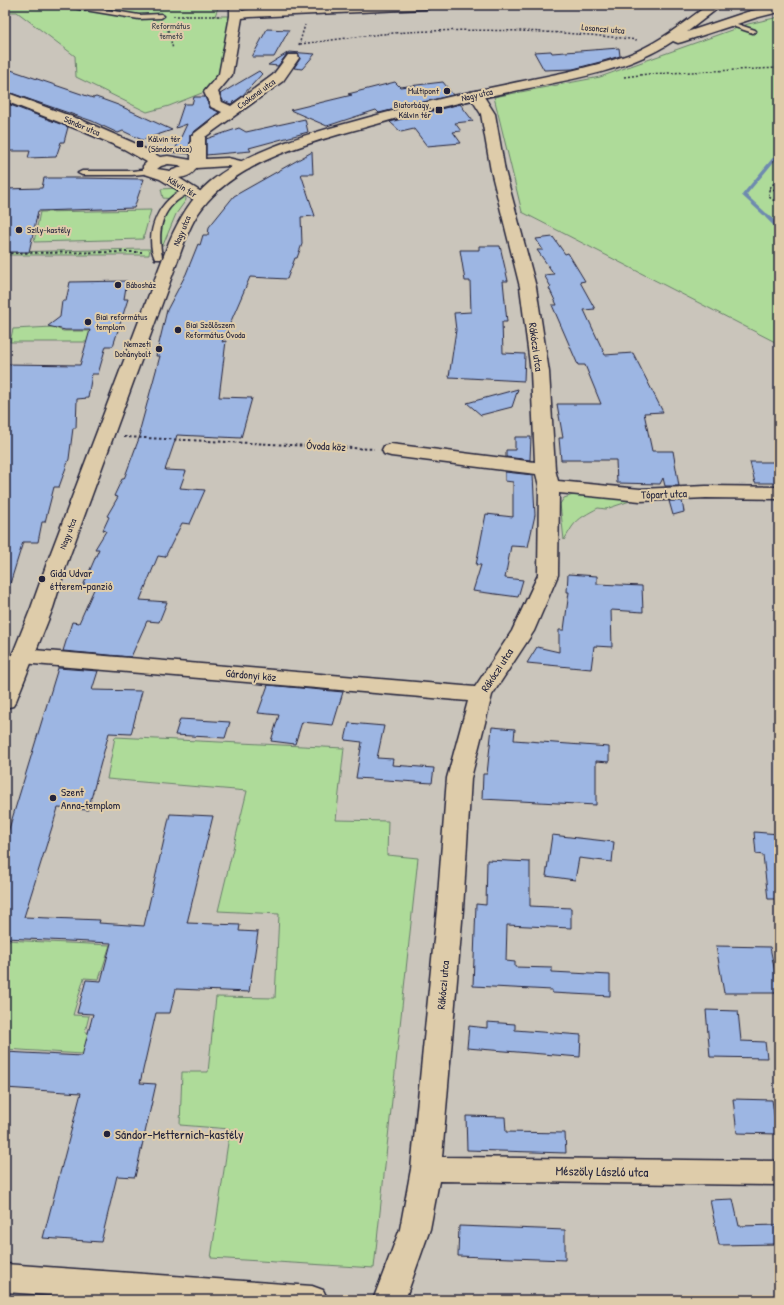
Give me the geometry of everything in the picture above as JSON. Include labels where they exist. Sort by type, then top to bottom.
[{"type":"street","points":[[232,111],[216,104],[211,92],[224,75],[236,10],[370,9],[425,5]]},
{"type":"street","points":[[659,44],[716,5]]},
{"type":"street","points":[[659,44],[694,35],[779,8]]},
{"type":"street","name":"Nagy utca","points":[[5,701],[42,608],[57,563],[171,257],[188,217],[194,195],[244,166],[290,146],[319,136],[398,113],[610,65],[636,56],[659,44]]},
{"type":"street","name":"Csokonai utca","points":[[194,164],[198,159],[198,136],[278,78],[293,58]]},
{"type":"street","name":"Rákóczi utca","points":[[389,1300],[415,1229],[426,1169],[450,909],[459,778],[481,695],[522,631],[548,575],[547,478],[540,372],[528,287],[498,171],[488,114],[476,95]]},
{"type":"street","name":"Sándor utca","points":[[5,96],[37,107],[143,152],[157,169]]},
{"type":"street","points":[[157,169],[176,175],[186,172],[194,164],[228,162],[244,166]]},
{"type":"street","name":"Kálvin tér","points":[[157,169],[194,195]]},
{"type":"street","points":[[391,450],[547,478]]},
{"type":"street","name":"Tópart utca","points":[[547,478],[640,495],[706,492],[779,493]]},
{"type":"street","name":"Gárdonyi köz","points":[[22,656],[481,695]]},
{"type":"street","name":"Mészöly László utca","points":[[426,1169],[779,1172]]},
{"type":"street","points":[[5,1278],[312,1300]]},
{"type":"lane","points":[[67,5],[140,17],[160,16]]},
{"type":"lane","points":[[728,23],[753,31]]},
{"type":"lane","points":[[82,173],[132,173],[157,169]]},
{"type":"lane","points":[[157,255],[154,237],[162,212],[182,193],[194,195]]},
{"type":"path","points":[[293,58],[300,44],[307,17],[332,9]]},
{"type":"path","points":[[160,16],[220,16]]},
{"type":"path","points":[[160,16],[164,18],[173,49]]},
{"type":"path","name":"Losonczi utca","points":[[300,44],[407,32],[467,30],[598,35],[659,44]]},
{"type":"path","points":[[618,79],[647,74],[779,68]]},
{"type":"path","points":[[779,177],[769,189],[769,197],[779,204]]},
{"type":"path","points":[[769,189],[779,190]]},
{"type":"path","points":[[5,253],[157,255]]},
{"type":"path","name":"Óvoda köz","points":[[105,437],[391,450]]},
{"type":"green space","name":"Református temető","points":[[5,5],[219,5],[215,16],[232,16],[220,76],[207,91],[169,106],[147,112],[76,77],[75,56],[17,12],[5,12]]},
{"type":"green space","points":[[779,17],[779,344],[522,212],[494,97],[600,77],[748,24]]},
{"type":"green space","points":[[178,188],[185,193],[186,200],[176,214],[163,245],[159,245],[155,241],[161,233],[163,218],[176,201],[173,199],[163,198],[161,189]]},
{"type":"green space","points":[[151,210],[143,239],[34,242],[40,212]]},
{"type":"green space","points":[[150,249],[149,255],[5,255],[5,252]]},
{"type":"green space","points":[[53,327],[63,331],[95,331],[91,342],[10,342],[13,329]]},
{"type":"green space","points":[[579,493],[639,498],[606,509],[598,508],[580,518],[574,524],[564,540],[560,504],[564,498]]},
{"type":"green space","points":[[115,737],[344,748],[336,820],[388,821],[387,855],[418,858],[374,1268],[211,1258],[230,1129],[180,1125],[182,1072],[208,1072],[216,997],[275,998],[279,914],[218,911],[247,791],[107,779]]},
{"type":"green space","points":[[5,940],[110,945],[99,979],[84,978],[73,1015],[89,1016],[85,1032],[119,1034],[113,1056],[5,1049]]},
{"type":"building","points":[[267,29],[289,30],[274,57],[252,57]]},
{"type":"building","points":[[619,48],[620,56],[573,69],[544,70],[534,52],[551,51],[552,53]]},
{"type":"building","points":[[289,52],[315,54],[302,69],[294,68],[300,59],[298,54],[287,54],[278,66],[268,65]]},
{"type":"building","points":[[5,68],[118,105],[172,130],[142,140],[123,131],[118,133],[92,121],[5,91]]},
{"type":"building","points":[[259,71],[262,74],[241,97],[231,104],[223,101],[220,94]]},
{"type":"building","points":[[395,82],[400,87],[443,82],[453,95],[379,113],[376,110],[327,126],[290,110],[352,95],[348,94]]},
{"type":"building","points":[[194,97],[205,97],[210,108],[219,112],[190,135],[190,154],[168,152],[175,150],[187,124],[176,128],[184,104],[192,104]]},
{"type":"building","points":[[5,103],[68,127],[64,142],[61,142],[56,157],[28,158],[30,151],[5,151]]},
{"type":"building","points":[[460,104],[473,121],[455,123],[461,131],[453,132],[461,143],[427,146],[414,129],[401,132],[390,122]]},
{"type":"building","points":[[305,119],[308,132],[249,148],[251,151],[206,155],[206,139],[239,128],[246,132]]},
{"type":"building","points":[[312,152],[313,174],[301,174],[315,216],[301,217],[302,244],[297,258],[295,258],[287,279],[250,277],[222,342],[226,341],[219,397],[252,398],[241,438],[177,435],[165,470],[186,471],[180,488],[205,490],[190,524],[182,523],[165,557],[158,556],[140,600],[167,602],[159,622],[147,621],[131,657],[63,651],[72,622],[79,623],[95,587],[83,586],[99,549],[95,549],[106,531],[103,530],[109,517],[107,516],[118,497],[114,496],[122,479],[124,479],[141,433],[139,433],[160,356],[156,356],[167,310],[186,274],[198,244],[200,245],[203,235],[208,235],[209,227],[234,196]]},
{"type":"building","points":[[44,178],[144,179],[134,208],[38,211],[29,252],[5,252],[5,189],[42,188]]},
{"type":"building","points":[[553,237],[565,254],[568,253],[585,281],[580,282],[595,309],[584,310],[605,355],[633,353],[663,412],[644,413],[652,451],[673,451],[679,486],[665,486],[663,478],[660,484],[617,483],[616,460],[561,460],[559,438],[563,438],[557,404],[601,404],[585,365],[578,365],[552,305],[557,305],[549,288],[551,287],[544,275],[554,274],[537,250],[543,250],[536,239]]},
{"type":"building","points":[[479,246],[500,246],[508,281],[503,281],[507,322],[502,322],[503,353],[525,354],[524,381],[449,377],[456,330],[454,313],[471,312],[470,281],[465,281],[460,250],[479,250]]},
{"type":"building","points":[[127,281],[124,299],[128,299],[113,346],[106,346],[98,374],[92,374],[88,398],[77,399],[76,428],[73,428],[69,459],[59,487],[54,487],[45,522],[42,522],[38,542],[23,542],[9,587],[5,587],[5,440],[8,400],[5,400],[5,364],[80,365],[90,330],[65,330],[48,326],[60,317],[62,301],[66,301],[70,282]]},
{"type":"building","points":[[518,389],[512,407],[481,415],[467,403]]},
{"type":"building","points":[[515,437],[531,437],[530,460],[506,457],[506,450],[515,450]]},
{"type":"building","points":[[750,462],[775,462],[779,476],[779,483],[755,483]]},
{"type":"building","points":[[505,472],[533,475],[535,515],[528,547],[511,546],[505,578],[523,580],[518,597],[473,591],[481,565],[476,565],[486,514],[513,517],[513,482],[505,481]]},
{"type":"building","points":[[669,501],[682,501],[684,512],[673,515]]},
{"type":"building","points":[[568,574],[597,576],[597,584],[642,586],[643,612],[611,610],[612,647],[594,646],[591,669],[527,663],[537,647],[559,652],[559,630],[564,630],[569,592],[567,592]]},
{"type":"building","points":[[58,668],[98,671],[92,690],[142,691],[131,734],[109,733],[88,810],[58,808],[24,917],[100,920],[99,923],[144,926],[170,814],[213,816],[187,923],[240,925],[239,931],[258,932],[249,992],[176,989],[170,1013],[156,1013],[140,1083],[156,1084],[135,1177],[117,1176],[101,1242],[43,1238],[81,1093],[5,1088],[5,1052],[82,1056],[93,1014],[77,1013],[86,980],[101,981],[111,943],[5,938],[5,842]]},
{"type":"building","points":[[268,685],[343,692],[333,725],[302,722],[295,744],[271,741],[279,715],[258,713]]},
{"type":"building","points":[[180,719],[230,722],[225,738],[175,735]]},
{"type":"building","points":[[349,723],[384,726],[377,758],[393,759],[392,765],[434,768],[432,783],[356,778],[362,742],[345,740]]},
{"type":"building","points":[[492,727],[515,729],[514,740],[609,747],[609,762],[596,761],[596,805],[482,799],[483,774],[487,774]]},
{"type":"building","points":[[754,832],[779,834],[779,899],[768,899],[763,855],[756,854]]},
{"type":"building","points":[[552,835],[614,842],[612,862],[579,858],[575,880],[546,876]]},
{"type":"building","points":[[487,860],[530,862],[530,906],[571,908],[571,928],[507,925],[506,961],[515,962],[515,967],[552,968],[552,972],[610,975],[610,996],[552,993],[552,990],[473,986],[476,904],[486,905]]},
{"type":"building","points":[[716,946],[770,947],[779,993],[724,993]]},
{"type":"building","points":[[706,1010],[738,1011],[741,1041],[765,1042],[767,1058],[710,1057]]},
{"type":"building","points":[[487,1022],[515,1024],[515,1030],[581,1035],[580,1057],[467,1048],[469,1026],[487,1028]]},
{"type":"building","points":[[733,1099],[772,1100],[777,1134],[737,1133]]},
{"type":"building","points":[[466,1116],[505,1117],[506,1132],[565,1133],[566,1153],[467,1150]]},
{"type":"building","points":[[733,1199],[739,1226],[779,1225],[779,1244],[719,1245],[710,1200]]},
{"type":"building","points":[[459,1226],[565,1230],[565,1260],[458,1256]]},
{"type":"waterway","points":[[768,217],[744,195],[779,153]]},
{"type":"waterway","points":[[768,217],[779,228]]},
{"type":"place","name":"Multipont","points":[[447,91]]},
{"type":"place","name":"Biatorbágy, Kálvin tér","points":[[439,110]]},
{"type":"place","name":"Kálvin tér (Sándor utca)","points":[[140,144]]},
{"type":"place","name":"Szily-kastély","points":[[19,230]]},
{"type":"place","name":"Bábosház","points":[[118,285]]},
{"type":"place","name":"Biai református templom","points":[[88,322]]},
{"type":"place","name":"Biai Szőlőszem Református Óvoda","points":[[178,330]]},
{"type":"place","name":"Nemzeti Dohánybolt","points":[[159,349]]},
{"type":"place","name":"Gida Udvar étterem-panzió","points":[[42,579]]},
{"type":"place","name":"Szent Anna-templom","points":[[53,798]]},
{"type":"place","name":"Sándor–Metternich-kastély","points":[[107,1134]]}]
